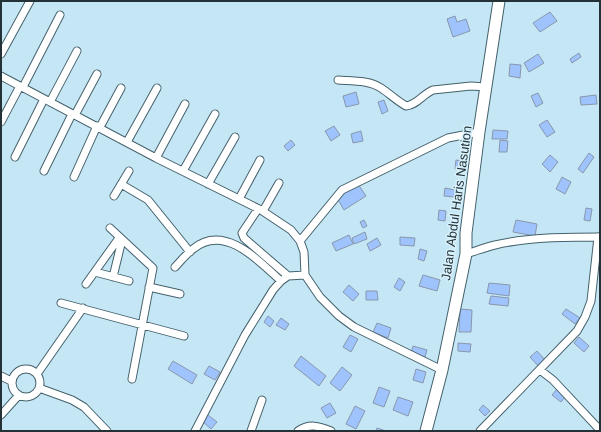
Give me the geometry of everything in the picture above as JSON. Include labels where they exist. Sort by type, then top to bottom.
[{"type":"main road","name":"Jalan Abdul Haris Nasution","points":[[426,431],[442,370],[466,254],[466,233],[479,132],[499,1]]},
{"type":"street","points":[[1,54],[30,1]]},
{"type":"street","points":[[1,122],[22,87],[60,15]]},
{"type":"street","points":[[15,156],[77,50]]},
{"type":"street","points":[[44,171],[73,114],[97,74]]},
{"type":"street","points":[[1,76],[156,158],[261,210],[291,230],[300,241],[304,252],[305,275],[320,297],[339,316],[354,328],[442,370]]},
{"type":"street","points":[[338,80],[375,84],[398,102],[408,106],[414,104],[428,91],[432,90],[470,86],[486,87]]},
{"type":"street","points":[[74,177],[98,127],[121,88]]},
{"type":"street","points":[[128,142],[157,88]]},
{"type":"street","points":[[156,158],[185,104]]},
{"type":"street","points":[[183,171],[215,114]]},
{"type":"street","points":[[300,241],[342,190],[448,138],[479,132]]},
{"type":"street","points":[[208,184],[235,137]]},
{"type":"street","points":[[239,199],[260,160]]},
{"type":"street","points":[[114,196],[129,171]]},
{"type":"street","points":[[279,183],[261,210],[242,233],[244,238],[288,276]]},
{"type":"street","points":[[121,184],[148,200],[190,252]]},
{"type":"street","points":[[110,228],[152,268],[132,379]]},
{"type":"street","points":[[466,254],[495,245],[529,240],[599,236],[591,301],[585,317],[577,331],[480,431]]},
{"type":"street","points":[[86,284],[120,239]]},
{"type":"street","points":[[113,277],[120,239]]},
{"type":"street","points":[[175,267],[190,252],[204,242],[221,240],[232,243],[257,258],[281,281]]},
{"type":"street","points":[[95,272],[129,281]]},
{"type":"street","points":[[195,431],[245,335],[273,290],[288,276],[305,275]]},
{"type":"street","points":[[149,287],[180,294]]},
{"type":"street","points":[[61,303],[184,336]]},
{"type":"street","points":[[37,374],[83,308]]},
{"type":"street","points":[[29,369],[37,374],[39,378],[39,388],[33,395],[28,397],[19,395],[13,390],[12,381],[13,377],[20,370],[29,369]]},
{"type":"street","points":[[540,370],[552,380],[600,430]]},
{"type":"street","points":[[1,376],[12,381]]},
{"type":"street","points":[[39,388],[72,400],[84,407],[107,431]]},
{"type":"street","points":[[1,415],[19,395]]},
{"type":"street","points":[[251,431],[262,400]]},
{"type":"street","points":[[298,431],[303,427],[311,425],[322,427],[331,431]]},
{"type":"building","points":[[550,12],[557,21],[540,32],[533,23]]},
{"type":"building","points":[[455,16],[457,22],[466,19],[470,31],[453,37],[447,19]]},
{"type":"building","points":[[579,53],[581,57],[572,63],[570,59]]},
{"type":"building","points":[[538,54],[544,63],[529,72],[524,63]]},
{"type":"building","points":[[510,64],[521,65],[520,78],[509,76]]},
{"type":"building","points":[[356,92],[359,104],[346,107],[343,96]]},
{"type":"building","points":[[538,93],[543,103],[536,107],[531,96]]},
{"type":"building","points":[[596,95],[597,104],[581,105],[580,97]]},
{"type":"building","points":[[384,100],[388,111],[382,114],[378,102]]},
{"type":"building","points":[[547,120],[555,132],[547,137],[539,125]]},
{"type":"building","points":[[334,126],[340,135],[331,141],[325,131]]},
{"type":"building","points":[[493,130],[508,131],[507,139],[492,139]]},
{"type":"building","points":[[361,131],[363,141],[353,143],[351,134]]},
{"type":"building","points":[[291,140],[295,145],[288,151],[284,146]]},
{"type":"building","points":[[500,140],[508,141],[507,152],[499,152]]},
{"type":"building","points":[[589,153],[594,157],[583,173],[578,169]]},
{"type":"building","points":[[550,155],[558,162],[550,172],[542,164]]},
{"type":"building","points":[[456,160],[463,161],[462,170],[455,169]]},
{"type":"building","points":[[562,177],[571,182],[565,194],[556,189]]},
{"type":"building","points":[[358,184],[366,196],[344,210],[337,198]]},
{"type":"building","points":[[445,188],[455,190],[454,197],[444,196]]},
{"type":"building","points":[[586,208],[592,209],[590,221],[584,220]]},
{"type":"building","points":[[439,210],[446,211],[445,221],[438,220]]},
{"type":"building","points":[[364,220],[367,226],[363,228],[360,222]]},
{"type":"building","points":[[516,220],[537,224],[535,236],[513,232]]},
{"type":"building","points":[[365,232],[367,239],[354,244],[352,238]]},
{"type":"building","points":[[349,235],[353,244],[336,251],[332,243]]},
{"type":"building","points":[[400,237],[415,238],[414,246],[400,245]]},
{"type":"building","points":[[377,238],[381,245],[370,251],[367,244]]},
{"type":"building","points":[[420,249],[427,251],[424,261],[418,259]]},
{"type":"building","points":[[423,275],[440,280],[437,291],[419,286]]},
{"type":"building","points":[[399,278],[405,282],[400,291],[394,287]]},
{"type":"building","points":[[489,283],[510,285],[509,296],[487,293]]},
{"type":"building","points":[[349,285],[359,294],[353,301],[343,292]]},
{"type":"building","points":[[366,291],[377,291],[378,300],[366,300]]},
{"type":"building","points":[[491,296],[509,298],[508,306],[489,304]]},
{"type":"building","points":[[460,309],[472,310],[471,332],[459,332]]},
{"type":"building","points":[[566,309],[580,318],[575,324],[562,314]]},
{"type":"building","points":[[268,316],[274,321],[270,327],[264,322]]},
{"type":"building","points":[[281,318],[289,324],[285,330],[276,325]]},
{"type":"building","points":[[377,323],[391,328],[388,338],[373,332]]},
{"type":"building","points":[[350,335],[358,339],[351,352],[343,347]]},
{"type":"building","points":[[579,337],[589,346],[584,352],[574,343]]},
{"type":"building","points":[[458,343],[471,344],[470,352],[458,351]]},
{"type":"building","points":[[413,346],[427,350],[425,357],[411,353]]},
{"type":"building","points":[[537,351],[546,361],[539,367],[530,357]]},
{"type":"building","points":[[301,356],[326,376],[319,386],[294,366]]},
{"type":"building","points":[[173,361],[197,375],[192,384],[168,369]]},
{"type":"building","points":[[209,366],[220,372],[215,380],[204,374]]},
{"type":"building","points":[[342,367],[352,375],[340,391],[330,383]]},
{"type":"building","points":[[416,369],[426,372],[423,383],[413,380]]},
{"type":"building","points":[[379,387],[390,391],[384,407],[373,403]]},
{"type":"building","points":[[557,389],[565,397],[561,402],[552,395]]},
{"type":"building","points":[[398,397],[413,402],[408,416],[393,410]]},
{"type":"building","points":[[330,403],[336,413],[327,418],[321,408]]},
{"type":"building","points":[[483,405],[490,411],[485,416],[479,410]]},
{"type":"building","points":[[355,406],[365,411],[356,429],[346,424]]},
{"type":"building","points":[[208,415],[217,422],[211,429],[202,421]]},
{"type":"building","points":[[377,428],[386,431],[376,431]]}]
